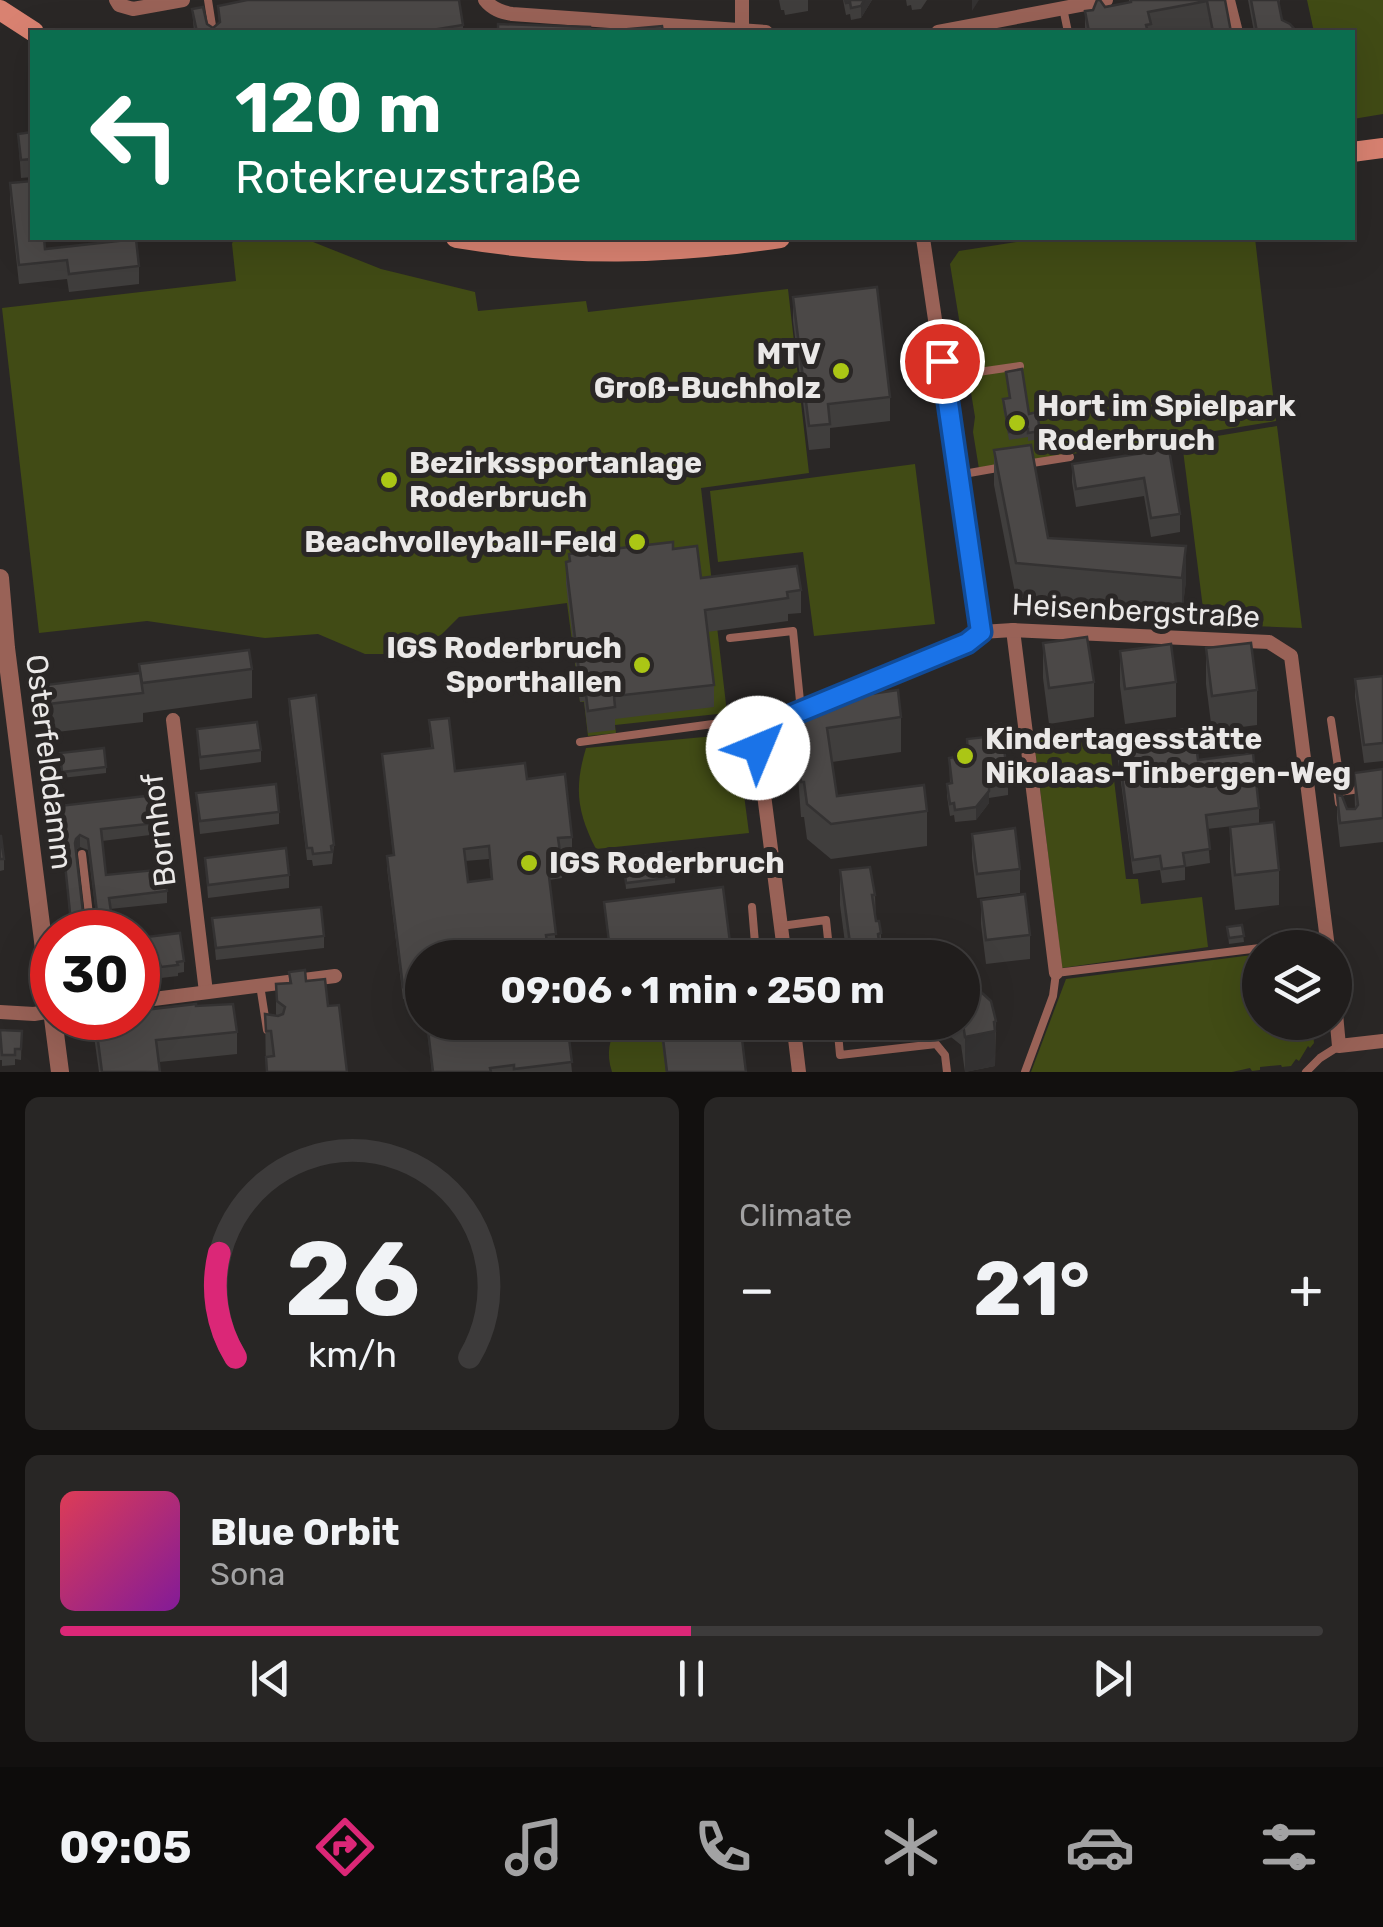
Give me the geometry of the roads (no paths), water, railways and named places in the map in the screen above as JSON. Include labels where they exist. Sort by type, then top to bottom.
[{"type":"main road","points":[[0,10],[30,31]]},
{"type":"main road","points":[[0,34],[30,33]]},
{"type":"main road","points":[[1355,152],[1383,148]]},
{"type":"main road","points":[[468,240],[517,248],[707,248],[765,240]]},
{"type":"street","points":[[116,0],[119,5],[133,9],[183,0]]},
{"type":"street","points":[[485,0],[499,11],[512,14],[728,30]]},
{"type":"street","points":[[742,0],[742,30]]},
{"type":"street","points":[[948,30],[1106,0]]},
{"type":"street","points":[[783,940],[758,748],[760,733],[770,724],[967,643],[981,632],[924,240]]},
{"type":"street","name":"Osterfelddamm","points":[[0,578],[40,910]]},
{"type":"street","points":[[1013,630],[1056,973]]},
{"type":"street","name":"Heisenbergstraße","points":[[981,632],[1013,630],[1269,642],[1291,656],[1326,930]]},
{"type":"street","name":"Bornhof","points":[[173,720],[206,992]]},
{"type":"street","points":[[160,998],[336,976]]},
{"type":"street","points":[[0,1012],[30,1014]]},
{"type":"street","name":"Osterfelddamm","points":[[56,1040],[60,1072]]},
{"type":"street","points":[[795,1040],[799,1072]]},
{"type":"street","points":[[1338,1040],[1339,1046],[1383,1040]]},
{"type":"lane","points":[[208,0],[214,30]]},
{"type":"lane","points":[[1229,0],[1236,30]]},
{"type":"lane","points":[[1063,8],[1068,30]]},
{"type":"lane","points":[[944,378],[1020,366]]},
{"type":"lane","points":[[958,474],[1070,456]]},
{"type":"lane","points":[[730,638],[793,631],[801,712]]},
{"type":"lane","points":[[1331,720],[1336,773],[1345,812]]},
{"type":"lane","points":[[580,742],[735,721],[760,733]]},
{"type":"lane","points":[[1306,776],[1336,773]]},
{"type":"lane","points":[[1342,792],[1383,786]]},
{"type":"lane","points":[[82,854],[88,910]]},
{"type":"lane","points":[[752,906],[755,940]]},
{"type":"lane","points":[[781,926],[826,920],[828,940]]},
{"type":"lane","points":[[1025,1072],[1052,996],[1056,973],[1242,950]]},
{"type":"lane","points":[[260,985],[265,1024],[275,1036]]},
{"type":"lane","points":[[839,1040],[840,1056],[936,1044],[945,1055],[947,1072]]},
{"type":"lane","points":[[1306,1072],[1339,1046]]},
{"type":"place","name":"MTV Groß-Buchholz","points":[[841,371]]},
{"type":"place","name":"Hort im Spielpark Roderbruch","points":[[1017,423]]},
{"type":"place","name":"Bezirkssportanlage Roderbruch","points":[[389,480]]},
{"type":"place","name":"Beachvolleyball-Feld","points":[[637,542]]},
{"type":"place","name":"IGS Roderbruch Sporthallen","points":[[642,665]]},
{"type":"place","name":"Kindertagesstätte Nikolaas-Tinbergen-Weg","points":[[965,756]]},
{"type":"place","name":"IGS Roderbruch","points":[[529,863]]}]
